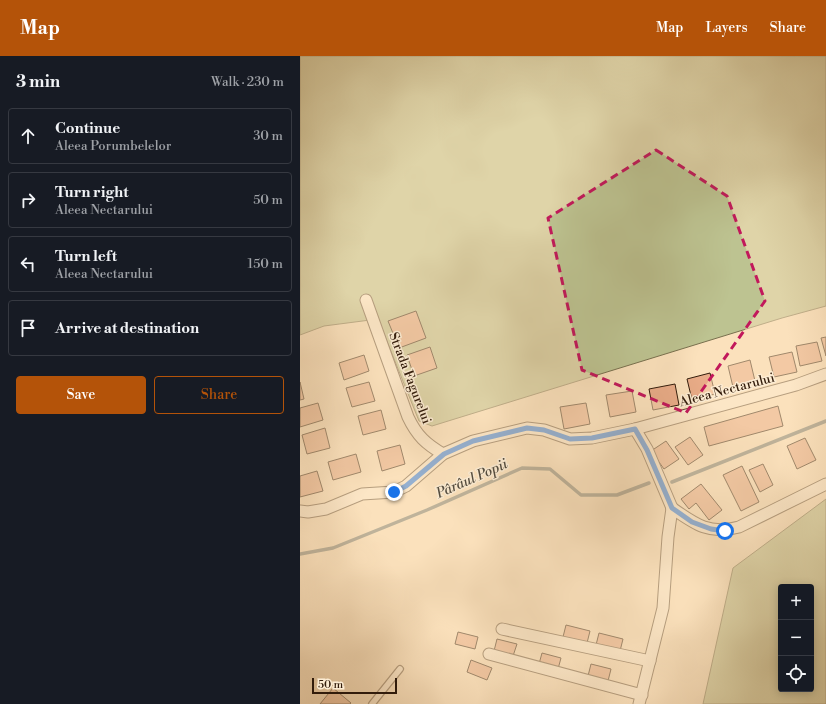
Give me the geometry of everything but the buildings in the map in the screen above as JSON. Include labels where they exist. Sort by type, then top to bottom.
[{"type":"street","name":"Strada Fagurelui","points":[[366,300],[414,431],[423,440],[444,454]]},
{"type":"street","name":"Aleea Nectarului","points":[[300,511],[319,511],[362,494],[394,492],[406,486],[444,454],[473,441],[527,428],[544,430],[570,439],[592,438],[635,429],[796,385],[826,374]]},
{"type":"street","points":[[489,654],[641,700],[663,608],[668,537],[672,508],[647,450],[635,429]]},
{"type":"street","points":[[672,508],[692,522],[711,529],[725,531],[739,527],[826,484]]},
{"type":"street","points":[[502,629],[650,661]]},
{"type":"lane","points":[[372,704],[400,669]]},
{"type":"highlighted area","points":[[656,150],[727,196],[765,301],[686,413],[582,370],[548,218]]},
{"type":"green space","points":[[300,56],[826,56],[826,306],[782,318],[432,426],[419,421],[378,319],[324,326],[300,335]]},
{"type":"green space","points":[[826,499],[826,704],[703,704],[733,568]]},
{"type":"waterway","name":"Pârâul Popii","points":[[672,482],[826,421]]},
{"type":"waterway","name":"Pârâul Popii","points":[[300,554],[333,548],[427,510],[522,468],[550,469],[581,495],[617,495],[649,483]]},
{"type":"route","points":[[394,492],[406,486],[444,454],[473,441],[527,428],[544,430],[570,439],[592,438],[635,429],[647,450],[672,508],[692,522],[711,529],[725,531]]}]
